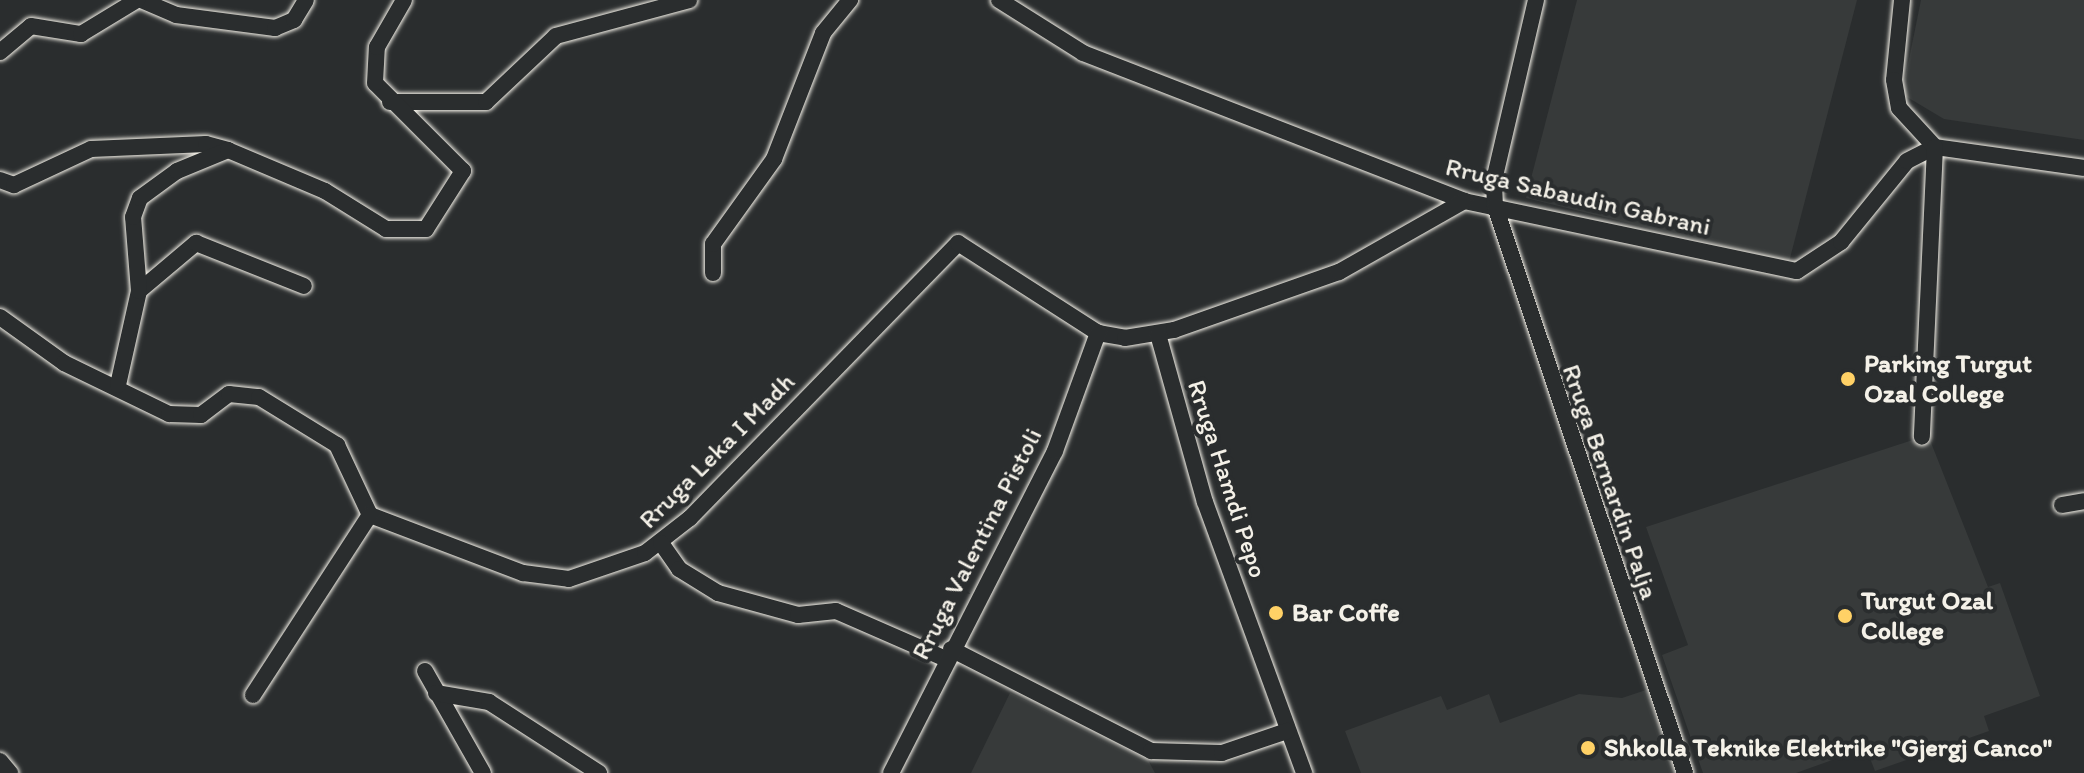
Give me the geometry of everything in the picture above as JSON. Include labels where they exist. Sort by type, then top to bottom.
[{"type":"street","points":[[0,52],[31,26],[81,34],[139,0],[176,15],[275,28],[294,20],[306,0]]},
{"type":"street","points":[[0,180],[14,185],[91,149],[206,144],[228,150],[325,191],[386,229],[426,229],[463,171],[390,102],[372,71],[404,0]]},
{"type":"street","points":[[390,102],[486,102],[556,36],[689,0]]},
{"type":"street","points":[[713,273],[713,244],[774,159],[823,33],[850,0]]},
{"type":"street","name":"Rruga Sabaudin Gabrani","points":[[999,0],[1083,53],[1464,201],[1797,271],[1841,242],[1907,161],[1935,147]]},
{"type":"street","points":[[1495,206],[1494,180],[1536,0]]},
{"type":"street","points":[[1902,0],[1894,80],[1899,108],[1935,147],[2084,168]]},
{"type":"street","points":[[1922,437],[1935,147]]},
{"type":"street","points":[[118,385],[139,291],[133,217],[140,198],[228,150]]},
{"type":"street","points":[[1098,333],[1158,334],[1339,272],[1464,201]]},
{"type":"street","name":"Rruga Bernardin Palja","points":[[1495,206],[1685,773]]},
{"type":"street","points":[[139,291],[196,243],[304,286]]},
{"type":"street","name":"Rruga Leka I Madh","points":[[370,515],[551,581],[585,578],[661,543],[958,243],[1098,333]]},
{"type":"street","points":[[0,317],[64,363],[185,418],[241,392],[295,416],[337,445],[370,515],[253,695]]},
{"type":"street","name":"Rruga Valentina Pistoli","points":[[891,773],[948,654],[1055,451],[1098,333]]},
{"type":"street","name":"Rruga Hamdi Pepo","points":[[1158,334],[1205,502],[1304,773]]},
{"type":"street","points":[[2062,505],[2084,501]]},
{"type":"street","points":[[661,543],[679,569],[718,593],[798,615],[836,611],[948,654],[1151,751],[1222,753],[1287,731]]},
{"type":"street","points":[[425,671],[483,773]]},
{"type":"street","points":[[436,693],[503,708],[599,773]]},
{"type":"street","points":[[0,761],[10,773]]},
{"type":"shaded area","points":[[1577,0],[1857,0],[1789,262],[1526,198]]},
{"type":"shaded area","points":[[1921,0],[2084,0],[2084,140],[1944,119],[1902,94]]},
{"type":"shaded area","name":"Turgut Ozal College","points":[[1928,435],[1988,587],[2000,583],[2040,696],[1984,716],[1989,731],[1875,771],[1866,748],[1796,773],[1703,773],[1662,655],[1688,645],[1646,527]]},
{"type":"shaded area","points":[[1646,690],[1676,773],[1361,773],[1345,731],[1441,696],[1447,710],[1489,694],[1500,723],[1579,694],[1622,698]]},
{"type":"shaded area","points":[[1010,693],[1148,760],[1155,773],[971,773]]},
{"type":"place","name":"Parking Turgut Ozal College","points":[[1848,379]]},
{"type":"place","name":"Bar Coffe","points":[[1276,613]]},
{"type":"place","name":"Turgut Ozal College","points":[[1845,616]]},
{"type":"place","name":"Shkolla Teknike Elektrike \"Gjergj Canco\"","points":[[1588,748]]}]
